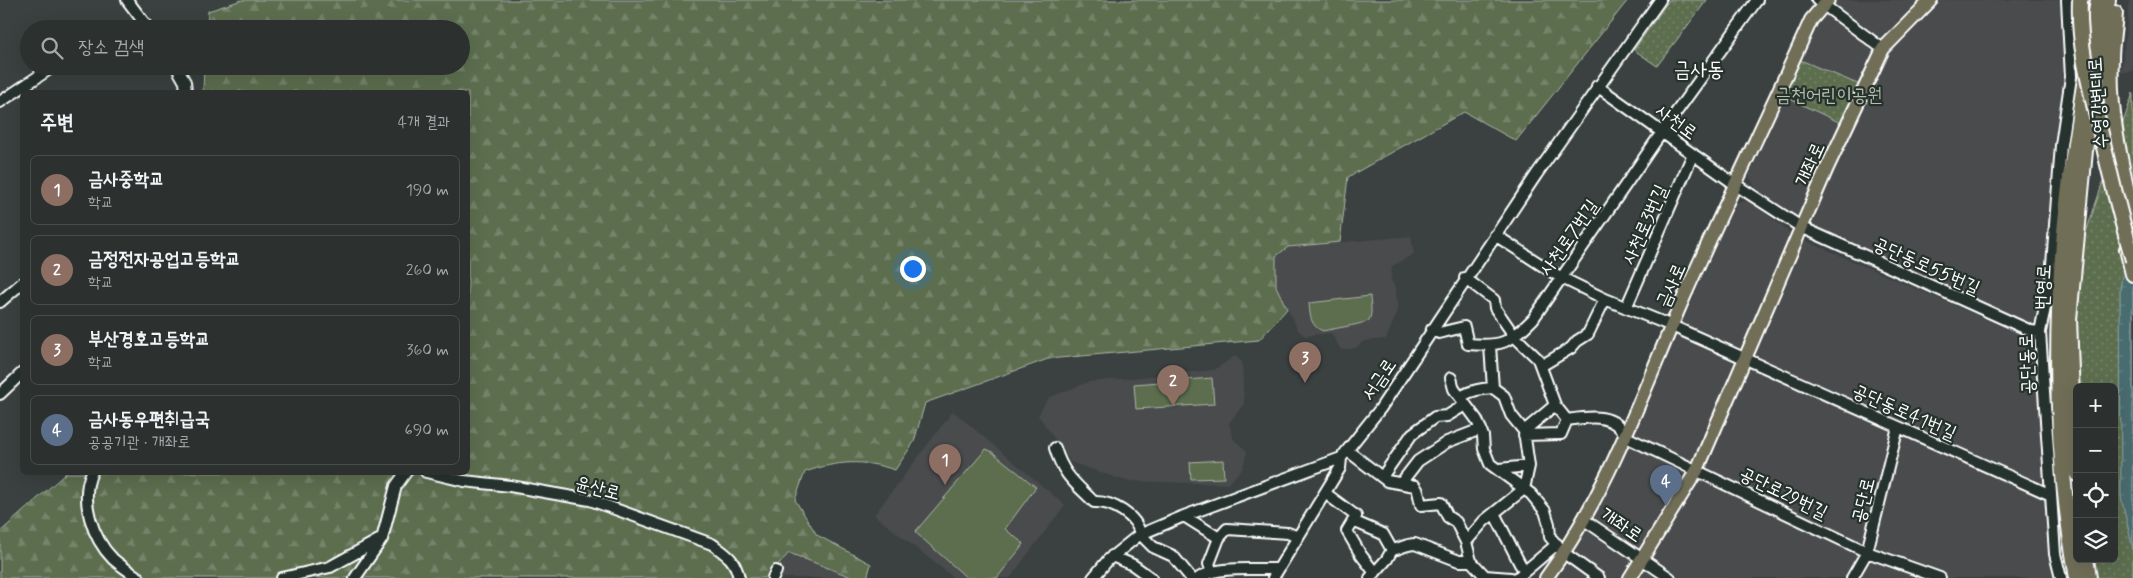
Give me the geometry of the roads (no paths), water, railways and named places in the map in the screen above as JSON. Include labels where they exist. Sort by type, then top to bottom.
[{"type":"highway","points":[[2080,0],[2084,62],[2127,208],[2133,260]]},
{"type":"highway","name":"번영로","points":[[2077,578],[2069,536],[2060,414],[2060,313],[2069,194],[2098,0]]},
{"type":"highway","name":"번영로","points":[[2077,473],[2074,448],[2070,310],[2085,151],[2108,0]]},
{"type":"highway","name":"수영강변대로","points":[[2117,0],[2110,60],[2112,103],[2127,208]]},
{"type":"highway","points":[[2127,208],[2133,220]]},
{"type":"highway","points":[[2127,208],[2133,274]]},
{"type":"highway","points":[[2087,563],[2089,578]]},
{"type":"main road","name":"개좌로","points":[[1630,578],[1697,470],[1801,228],[1883,49],[1931,0]]},
{"type":"main road","name":"금사로","points":[[1546,578],[1561,549],[1583,520],[1626,436],[1672,326],[1811,20],[1823,1]]},
{"type":"street","points":[[126,0],[142,20]]},
{"type":"street","name":"서금로","points":[[1275,574],[1340,468],[1345,454],[1380,409],[1465,278],[1597,86],[1660,0]]},
{"type":"street","name":"사천로7번길","points":[[1490,346],[1515,337],[1532,319],[1756,0]]},
{"type":"street","name":"공단동로","points":[[2061,578],[2055,554],[2040,332],[2051,278],[2061,145],[2070,77],[2067,0]]},
{"type":"street","points":[[1823,1],[1883,49]]},
{"type":"street","points":[[0,102],[40,75]]},
{"type":"street","points":[[181,75],[185,82],[186,90]]},
{"type":"street","name":"사천로","points":[[1597,86],[1736,185],[1801,228]]},
{"type":"street","name":"사천로3번길","points":[[1626,308],[1693,154]]},
{"type":"street","name":"공단동로55번길","points":[[1801,228],[2031,331],[2040,332]]},
{"type":"street","points":[[1495,235],[1560,277],[1605,299],[1744,358]]},
{"type":"street","points":[[1465,278],[1494,300],[1495,308],[1515,337],[1526,346],[1542,366],[1554,405],[1567,420]]},
{"type":"street","points":[[0,302],[20,285]]},
{"type":"street","points":[[1542,366],[1571,348],[1576,341],[1588,334],[1605,299]]},
{"type":"street","points":[[1432,329],[1439,333],[1464,327],[1468,344],[1490,346],[1493,388]]},
{"type":"street","name":"공단동로41번길","points":[[1744,358],[2051,495]]},
{"type":"street","points":[[0,394],[20,375]]},
{"type":"street","points":[[1451,378],[1454,389],[1477,420],[1481,429],[1484,450],[1490,464],[1532,494],[1545,511],[1550,537],[1561,549],[1599,578]]},
{"type":"street","points":[[1382,477],[1412,434],[1436,417],[1447,416],[1462,401],[1467,392],[1493,388],[1504,396],[1511,415],[1524,433],[1529,466],[1524,489],[1512,501],[1494,513],[1466,542]]},
{"type":"street","points":[[1524,433],[1554,405]]},
{"type":"street","points":[[1567,420],[1596,415],[1616,424],[1626,436],[1697,470]]},
{"type":"street","points":[[1524,433],[1561,434],[1567,420]]},
{"type":"street","name":"공단로","points":[[1852,578],[1867,552],[1898,427]]},
{"type":"street","points":[[1401,483],[1418,461],[1447,442],[1481,429]]},
{"type":"street","points":[[1055,448],[1060,465],[1066,474],[1094,502],[1102,501],[1128,515],[1139,528],[1140,534],[1153,546],[1172,556],[1185,576]]},
{"type":"street","points":[[1093,578],[1112,556],[1140,534],[1345,454],[1387,481],[1415,486],[1418,491],[1420,504],[1441,503],[1448,517],[1456,522],[1466,542],[1471,561],[1484,577],[1511,578]]},
{"type":"street","points":[[1499,469],[1529,466]]},
{"type":"street","name":"공단로29번길","points":[[1697,470],[1867,552],[1940,578]]},
{"type":"street","points":[[90,475],[87,510],[98,539],[113,559],[138,578]]},
{"type":"street","points":[[355,578],[382,539],[396,486],[404,475]]},
{"type":"street","name":"윤산로","points":[[439,475],[464,481],[510,486],[590,500],[712,544],[736,564],[739,578]]},
{"type":"street","points":[[1325,493],[1354,518],[1383,534],[1392,550]]},
{"type":"street","points":[[1494,513],[1520,564],[1525,570]]},
{"type":"street","points":[[1184,516],[1219,538]]},
{"type":"street","points":[[1354,518],[1347,531],[1373,575],[1392,550],[1408,544],[1415,544],[1459,561],[1471,561]]},
{"type":"street","name":"개좌로","points":[[1583,520],[1641,559]]},
{"type":"street","points":[[1212,572],[1209,564],[1219,538],[1227,529],[1288,533],[1298,537]]},
{"type":"street","points":[[290,577],[330,567],[382,539]]},
{"type":"street","points":[[1517,578],[1525,570],[1561,549]]},
{"type":"street","points":[[1112,556],[1133,566],[1151,578]]},
{"type":"street","points":[[1641,559],[1670,578]]},
{"type":"street","points":[[1199,578],[1212,572],[1275,574]]},
{"type":"water","points":[[2133,196],[2133,549],[2121,497],[2120,290]]},
{"type":"place","name":"부산경호고등학교","points":[[1305,383]]},
{"type":"place","name":"금정전자공업고등학교","points":[[1173,406]]},
{"type":"place","name":"금사중학교","points":[[945,485]]},
{"type":"place","name":"금사동우편취급국","points":[[1666,506]]},
{"type":"district","name":"금사동","points":[[1699,69]]},
{"type":"park label","name":"금천어린이공원","points":[[1829,94]]}]
